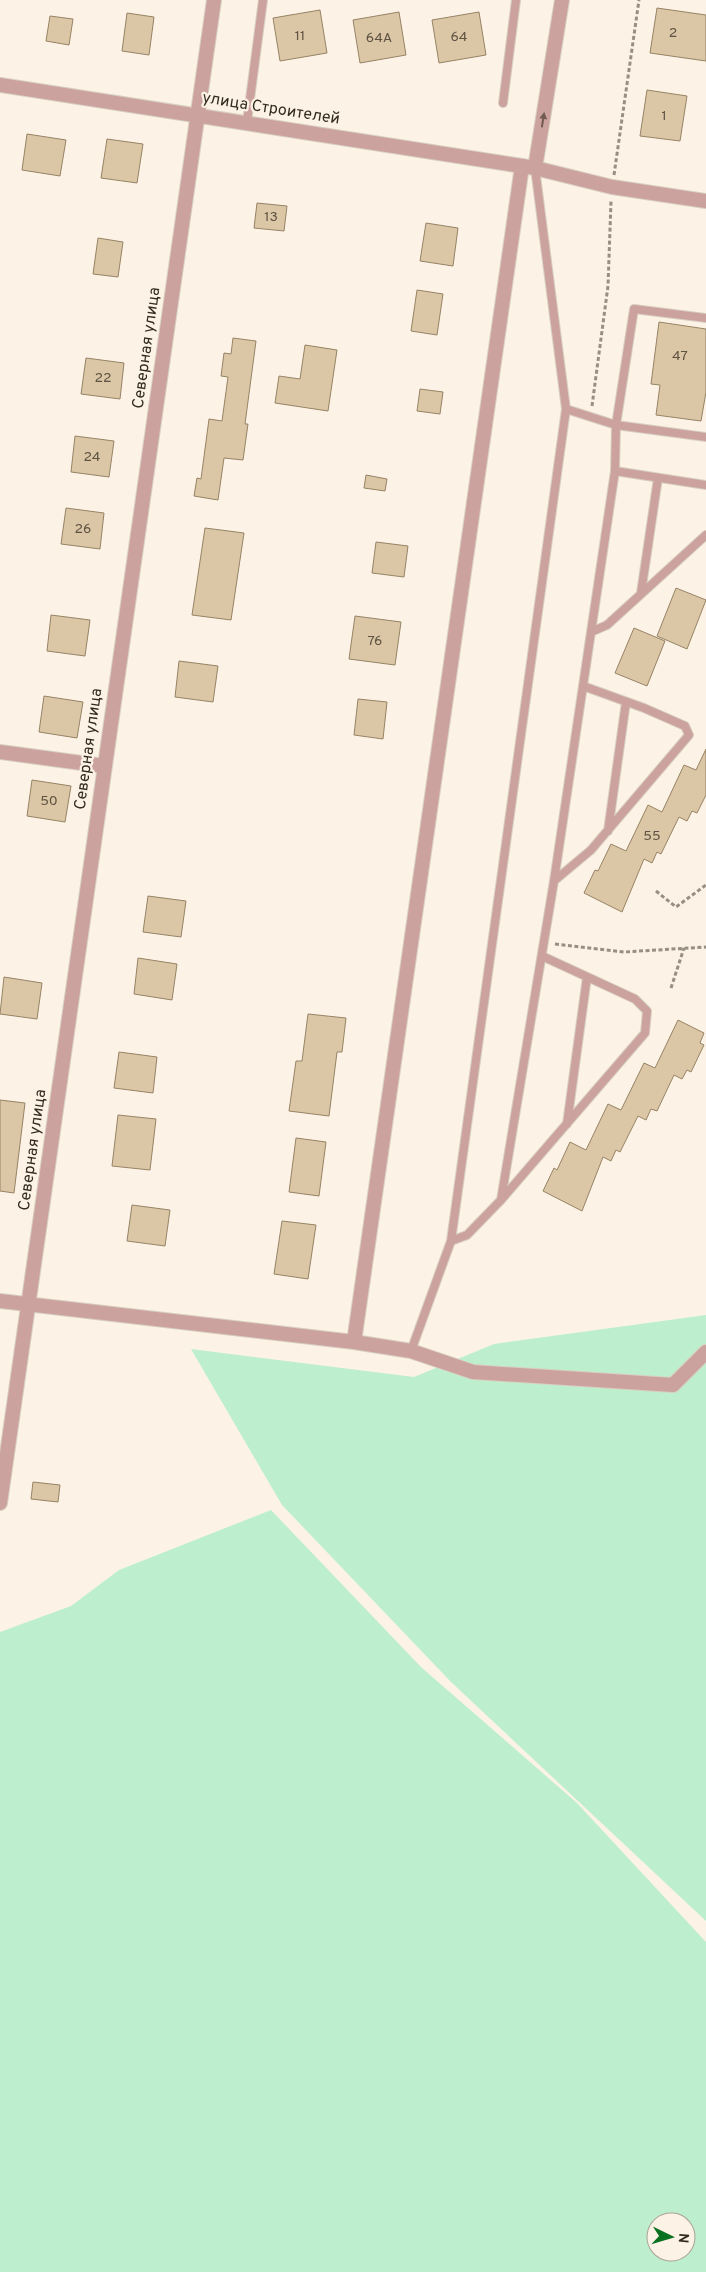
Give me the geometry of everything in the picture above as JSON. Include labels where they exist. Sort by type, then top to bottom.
[{"type":"street","name":"Северная улица","points":[[0,1503],[214,0]]},
{"type":"street","points":[[354,1342],[529,167],[562,0]]},
{"type":"street","name":"улица Строителей","points":[[0,85],[529,167],[612,187],[706,201]]},
{"type":"street","points":[[0,752],[104,766]]},
{"type":"street","points":[[0,1300],[29,1305],[354,1342],[411,1351],[473,1372],[673,1385],[706,1352]]},
{"type":"lane","points":[[247,122],[263,0]]},
{"type":"lane","points":[[503,102],[516,0]]},
{"type":"lane","points":[[411,1351],[451,1241],[566,409],[541,202],[529,167]]},
{"type":"lane","points":[[501,1200],[554,881],[590,632],[616,471],[616,425],[634,309],[706,318]]},
{"type":"lane","points":[[566,409],[616,425],[706,437]]},
{"type":"lane","points":[[616,471],[706,485]]},
{"type":"lane","points":[[641,593],[658,478]]},
{"type":"lane","points":[[590,632],[607,625],[706,535]]},
{"type":"lane","points":[[554,881],[591,850],[689,735],[685,726],[582,686]]},
{"type":"lane","points":[[608,830],[626,702]]},
{"type":"lane","points":[[451,1241],[467,1235],[501,1200],[645,1033],[647,1012],[635,999],[542,956]]},
{"type":"lane","points":[[566,1124],[588,977]]},
{"type":"path","points":[[590,416],[608,286],[612,187],[638,0]]},
{"type":"path","points":[[656,891],[676,907],[706,885]]},
{"type":"path","points":[[544,942],[624,952],[706,947]]},
{"type":"path","points":[[671,988],[684,948]]},
{"type":"green space","points":[[706,1315],[706,1921],[451,1682],[282,1505],[191,1349],[414,1377],[494,1344]]},
{"type":"green space","points":[[271,1510],[421,1667],[577,1803],[706,1942],[706,2272],[0,2272],[0,1632],[71,1606],[119,1570]]},
{"type":"building","points":[[657,8],[706,15],[706,61],[650,53]]},
{"type":"building","points":[[320,10],[327,53],[280,61],[273,18]]},
{"type":"building","points":[[399,12],[406,55],[360,63],[353,20]]},
{"type":"building","points":[[479,12],[486,55],[439,63],[432,20]]},
{"type":"building","points":[[127,13],[154,17],[149,55],[122,51]]},
{"type":"building","points":[[50,16],[73,19],[69,45],[46,41]]},
{"type":"building","points":[[647,90],[687,96],[680,141],[640,136]]},
{"type":"building","points":[[27,134],[66,140],[60,176],[22,170]]},
{"type":"building","points":[[107,139],[143,144],[137,183],[101,178]]},
{"type":"building","points":[[257,203],[287,206],[284,231],[254,228]]},
{"type":"building","points":[[426,223],[458,228],[453,266],[420,261]]},
{"type":"building","points":[[98,238],[123,242],[118,277],[93,274]]},
{"type":"building","points":[[417,290],[443,294],[437,335],[411,331]]},
{"type":"building","points":[[659,322],[706,329],[706,392],[701,421],[656,415],[660,385],[651,384]]},
{"type":"building","points":[[233,338],[256,341],[245,424],[248,424],[243,460],[224,458],[218,500],[194,496],[197,478],[201,479],[209,419],[222,421],[228,377],[221,376],[224,353],[231,354]]},
{"type":"building","points":[[305,345],[337,350],[328,411],[275,403],[279,376],[300,379]]},
{"type":"building","points":[[86,358],[124,363],[120,399],[81,394]]},
{"type":"building","points":[[420,389],[443,392],[440,414],[417,411]]},
{"type":"building","points":[[75,436],[114,441],[109,477],[71,472]]},
{"type":"building","points":[[366,475],[387,479],[385,491],[364,488]]},
{"type":"building","points":[[66,508],[104,513],[100,549],[61,544]]},
{"type":"building","points":[[205,528],[244,533],[231,620],[192,615]]},
{"type":"building","points":[[376,542],[408,546],[404,577],[372,573]]},
{"type":"building","points":[[676,588],[706,600],[687,649],[657,636]]},
{"type":"building","points":[[51,615],[90,620],[85,656],[47,651]]},
{"type":"building","points":[[355,616],[401,622],[395,665],[349,659]]},
{"type":"building","points":[[634,628],[665,641],[647,686],[615,673]]},
{"type":"building","points":[[179,661],[218,666],[213,702],[175,697]]},
{"type":"building","points":[[44,696],[83,702],[77,738],[39,732]]},
{"type":"building","points":[[358,699],[387,702],[383,739],[354,735]]},
{"type":"building","points":[[706,749],[706,795],[697,813],[692,811],[687,821],[679,817],[661,854],[657,852],[652,863],[644,859],[622,912],[584,893],[595,870],[598,871],[611,844],[626,851],[648,805],[662,812],[684,765],[696,770]]},
{"type":"building","points":[[32,780],[71,786],[65,822],[27,816]]},
{"type":"building","points":[[148,896],[186,901],[181,937],[143,932]]},
{"type":"building","points":[[138,958],[177,964],[172,1000],[134,994]]},
{"type":"building","points":[[4,977],[42,983],[37,1019],[0,1014]]},
{"type":"building","points":[[308,1014],[346,1018],[342,1052],[337,1052],[329,1116],[289,1111],[296,1061],[302,1061]]},
{"type":"building","points":[[678,1020],[704,1033],[700,1043],[704,1045],[691,1072],[687,1070],[682,1079],[674,1075],[657,1111],[651,1109],[646,1120],[638,1116],[620,1152],[616,1150],[611,1161],[603,1157],[582,1211],[543,1191],[554,1168],[557,1170],[570,1142],[586,1150],[608,1104],[621,1110],[644,1063],[655,1068]]},
{"type":"building","points":[[119,1052],[157,1057],[153,1093],[114,1088]]},
{"type":"building","points":[[0,1100],[25,1103],[14,1193],[0,1191]]},
{"type":"building","points":[[118,1115],[156,1119],[150,1170],[112,1166]]},
{"type":"building","points":[[296,1138],[326,1142],[319,1196],[289,1192]]},
{"type":"building","points":[[132,1205],[170,1210],[165,1246],[127,1241]]},
{"type":"building","points":[[282,1221],[316,1225],[308,1279],[274,1274]]},
{"type":"building","points":[[33,1482],[60,1485],[58,1502],[31,1499]]}]
